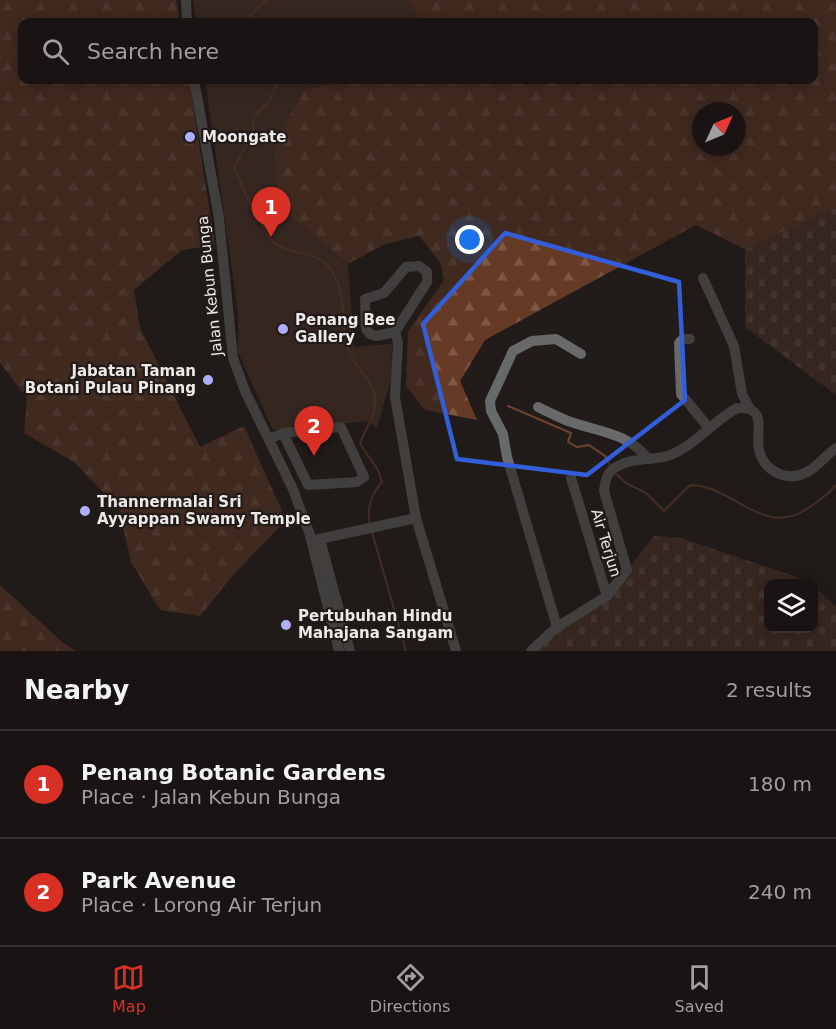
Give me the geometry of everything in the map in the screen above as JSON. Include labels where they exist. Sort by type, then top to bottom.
[{"type":"street","points":[[186,0],[187,18]]},
{"type":"street","name":"Jalan Kebun Bunga","points":[[195,84],[219,218],[233,358],[245,391],[316,540],[339,651]]},
{"type":"street","points":[[395,332],[376,336],[370,334],[366,329],[364,302],[368,297],[384,293],[406,267],[419,266],[427,272],[427,282],[395,332],[398,343],[395,397],[416,518],[456,651]]},
{"type":"street","points":[[703,278],[734,346],[742,394],[760,425],[759,450],[765,463],[776,473],[788,476],[802,474],[836,448]]},
{"type":"street","points":[[557,627],[507,457],[503,434],[491,411],[490,400],[513,351],[532,341],[556,339],[580,354]]},
{"type":"street","points":[[690,339],[683,339],[679,343],[681,394],[708,427]]},
{"type":"street","points":[[607,596],[627,570],[604,491],[606,479],[614,468],[629,461],[668,456],[690,443],[708,427],[737,408],[742,394]]},
{"type":"street","points":[[538,407],[570,422],[598,428],[626,439],[648,459]]},
{"type":"street","points":[[737,408],[750,410]]},
{"type":"street","points":[[268,439],[283,433],[339,426],[364,477],[357,482],[307,485],[283,433]]},
{"type":"street","name":"Air Terjun","points":[[531,651],[557,627],[607,596],[571,478]]},
{"type":"street","points":[[350,651],[316,540],[416,518]]},
{"type":"highlighted area","points":[[505,233],[679,282],[685,400],[587,475],[457,459],[423,324]]},
{"type":"green space","points":[[0,0],[176,0],[179,18],[18,18],[18,84],[190,84],[215,245],[182,250],[134,290],[140,328],[200,447],[244,426],[286,520],[234,574],[200,616],[160,610],[131,562],[119,509],[74,462],[24,433],[27,398],[0,363]]},
{"type":"green space","points":[[193,0],[407,0],[419,18],[195,18]]},
{"type":"green space","points":[[407,0],[836,0],[836,208],[745,249],[696,225],[485,340],[460,381],[477,420],[425,410],[406,386],[408,331],[444,280],[440,262],[419,236],[385,244],[348,264],[283,210],[276,184],[274,142],[305,89],[335,84],[818,84],[818,18],[419,18]]},
{"type":"green space","points":[[206,84],[335,84],[305,89],[274,142],[276,184],[283,210],[348,264],[354,347],[392,344],[391,378],[377,428],[368,421],[273,430],[238,352],[238,312]]},
{"type":"green space","points":[[836,208],[836,395],[745,327],[745,249]]},
{"type":"green space","points":[[654,536],[681,538],[802,579],[764,579],[764,633],[818,633],[818,590],[836,607],[836,651],[529,651],[605,599]]},
{"type":"green space","points":[[0,585],[62,642],[76,651],[0,651]]},
{"type":"waterway","points":[[247,18],[266,0]]},
{"type":"waterway","points":[[277,84],[269,101],[254,116],[252,135],[234,168],[254,212],[259,216],[272,241],[281,247],[319,259],[328,266],[338,284],[348,349],[375,396],[375,409],[360,444],[378,470],[382,482],[371,502],[370,524]]},
{"type":"waterway","points":[[508,406],[571,433],[568,442],[577,447],[589,445],[605,456],[611,467]]},
{"type":"waterway","points":[[614,472],[626,483],[646,493],[664,511],[690,485],[721,493],[748,508],[776,518],[791,516],[807,509],[836,485]]},
{"type":"waterway","points":[[372,532],[406,651]]},
{"type":"place","name":"Moongate","points":[[190,137]]},
{"type":"place","name":"Penang Botanic Gardens","points":[[271,237]]},
{"type":"place","name":"Penang Bee Gallery","points":[[283,329]]},
{"type":"place","name":"Jabatan Taman Botani Pulau Pinang","points":[[208,380]]},
{"type":"place","name":"Park Avenue","points":[[314,456]]},
{"type":"place","name":"Thannermalai Sri Ayyappan Swamy Temple","points":[[85,511]]},
{"type":"place","name":"Pertubuhan Hindu Mahajana Sangam","points":[[286,625]]}]
